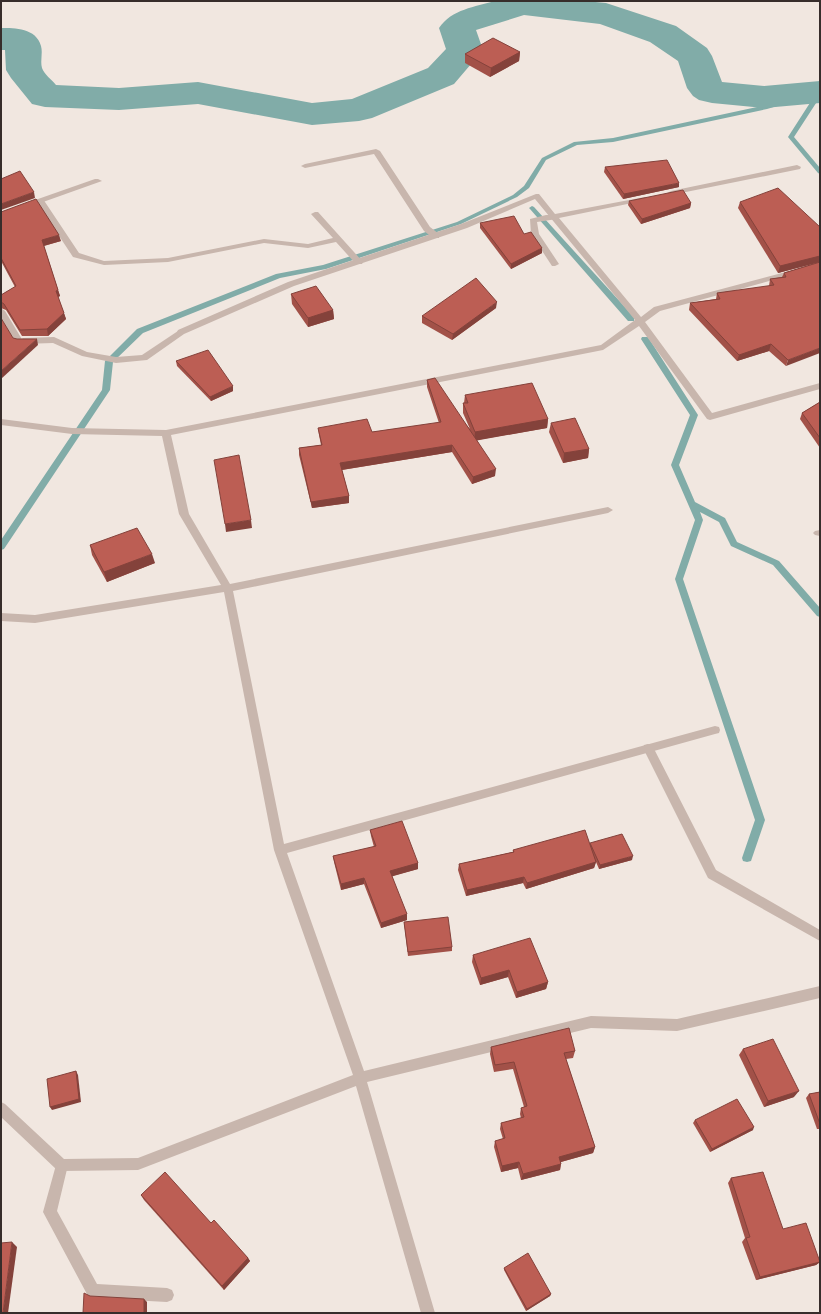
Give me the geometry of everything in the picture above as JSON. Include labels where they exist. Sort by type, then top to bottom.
[{"type":"street","points":[[305,166],[376,151],[432,233]]},
{"type":"street","points":[[664,195],[797,167]]},
{"type":"street","points":[[1,215],[98,181]]},
{"type":"street","points":[[1,311],[19,341],[54,340],[85,354],[116,360],[144,358],[181,332],[291,284],[356,258],[432,233],[464,226],[536,196],[550,217],[640,321],[710,417],[820,386]]},
{"type":"street","points":[[555,264],[535,234],[533,220],[648,198]]},
{"type":"street","points":[[40,201],[76,255],[104,263],[168,260],[264,241],[308,246],[338,239]]},
{"type":"street","points":[[315,214],[356,258]]},
{"type":"street","points":[[1,422],[72,431],[166,433],[603,348],[657,309],[820,265]]},
{"type":"street","points":[[166,433],[184,514],[228,588],[280,850],[360,1078],[428,1313]]},
{"type":"street","points":[[1,617],[35,619],[228,588],[608,510]]},
{"type":"street","points":[[280,850],[715,730]]},
{"type":"street","points":[[648,748],[712,874],[820,936]]},
{"type":"street","points":[[1,1108],[62,1165],[138,1164],[360,1078],[591,1022],[677,1025],[820,992]]},
{"type":"street","points":[[62,1165],[50,1212],[93,1291],[167,1295]]},
{"type":"building","points":[[493,38],[520,52],[491,68],[465,54]]},
{"type":"building","points":[[667,160],[679,183],[624,194],[605,167]]},
{"type":"building","points":[[20,171],[34,192],[1,204],[1,179]]},
{"type":"building","points":[[778,188],[820,227],[820,256],[780,266],[740,202]]},
{"type":"building","points":[[683,190],[691,203],[642,219],[629,201]]},
{"type":"building","points":[[36,199],[59,235],[42,240],[58,290],[56,291],[64,313],[47,329],[20,330],[4,304],[1,302],[1,295],[16,286],[1,258],[1,212]]},
{"type":"building","points":[[514,216],[524,234],[531,232],[542,248],[511,264],[480,223]]},
{"type":"building","points":[[820,262],[820,348],[788,360],[771,344],[739,355],[690,303],[720,299],[717,293],[774,285],[770,279],[786,277],[784,273]]},
{"type":"building","points":[[476,278],[497,302],[453,334],[422,316]]},
{"type":"building","points":[[316,286],[333,310],[308,318],[291,294]]},
{"type":"building","points":[[1,318],[13,338],[37,339],[1,371]]},
{"type":"building","points":[[208,350],[233,386],[210,397],[176,361]]},
{"type":"building","points":[[435,378],[496,469],[473,477],[452,445],[340,463],[349,496],[311,502],[299,448],[322,445],[318,428],[367,419],[372,432],[441,422],[427,380]]},
{"type":"building","points":[[532,383],[548,419],[475,432],[463,403],[468,403],[465,395]]},
{"type":"building","points":[[820,402],[820,438],[802,413]]},
{"type":"building","points":[[575,418],[589,449],[564,453],[551,423]]},
{"type":"building","points":[[239,455],[251,520],[225,524],[214,460]]},
{"type":"building","points":[[137,528],[152,554],[104,572],[90,545]]},
{"type":"building","points":[[402,821],[418,863],[390,871],[407,914],[381,923],[364,878],[341,884],[333,856],[376,846],[370,830]]},
{"type":"building","points":[[585,830],[596,862],[527,883],[524,877],[467,890],[459,864],[514,852],[513,850]]},
{"type":"building","points":[[622,834],[633,856],[600,865],[590,843]]},
{"type":"building","points":[[448,917],[452,947],[408,952],[404,922]]},
{"type":"building","points":[[530,938],[548,982],[517,992],[509,970],[481,978],[473,955]]},
{"type":"building","points":[[569,1028],[575,1051],[564,1053],[595,1147],[559,1157],[561,1164],[523,1174],[519,1162],[502,1166],[495,1141],[505,1138],[501,1123],[524,1117],[521,1108],[527,1106],[514,1062],[495,1065],[491,1047]]},
{"type":"building","points":[[773,1039],[799,1091],[768,1101],[743,1049]]},
{"type":"building","points":[[76,1071],[79,1099],[50,1107],[47,1079]]},
{"type":"building","points":[[820,1092],[820,1124],[809,1094]]},
{"type":"building","points":[[737,1099],[754,1127],[712,1149],[695,1120]]},
{"type":"building","points":[[165,1172],[211,1223],[214,1220],[248,1258],[222,1286],[141,1195]]},
{"type":"building","points":[[763,1172],[783,1229],[806,1223],[820,1262],[760,1277],[746,1238],[750,1237],[731,1178]]},
{"type":"building","points":[[12,1242],[3,1313],[1,1313],[1,1243]]},
{"type":"building","points":[[528,1253],[551,1294],[527,1309],[504,1268]]},
{"type":"building","points":[[84,1293],[90,1296],[144,1299],[144,1313],[83,1313]]},
{"type":"waterway","points":[[1,39],[16,39],[23,45],[24,70],[45,96],[119,99],[198,93],[312,114],[359,110],[441,76],[465,50],[457,28],[464,22],[522,4],[606,14],[663,34],[694,56],[706,88],[712,92],[764,97],[820,92]]},
{"type":"waterway","points":[[1,547],[106,390],[109,361],[140,331],[278,276],[324,267],[459,223],[515,196],[527,187],[544,159],[576,143],[613,140],[767,107],[820,92],[791,137],[820,172]]},
{"type":"waterway","points":[[532,208],[631,319]]},
{"type":"waterway","points":[[645,339],[694,415],[675,465],[692,504]]},
{"type":"waterway","points":[[692,504],[722,520],[734,544],[776,563],[820,614]]},
{"type":"waterway","points":[[692,504],[699,520],[679,579],[760,820],[747,858]]}]
